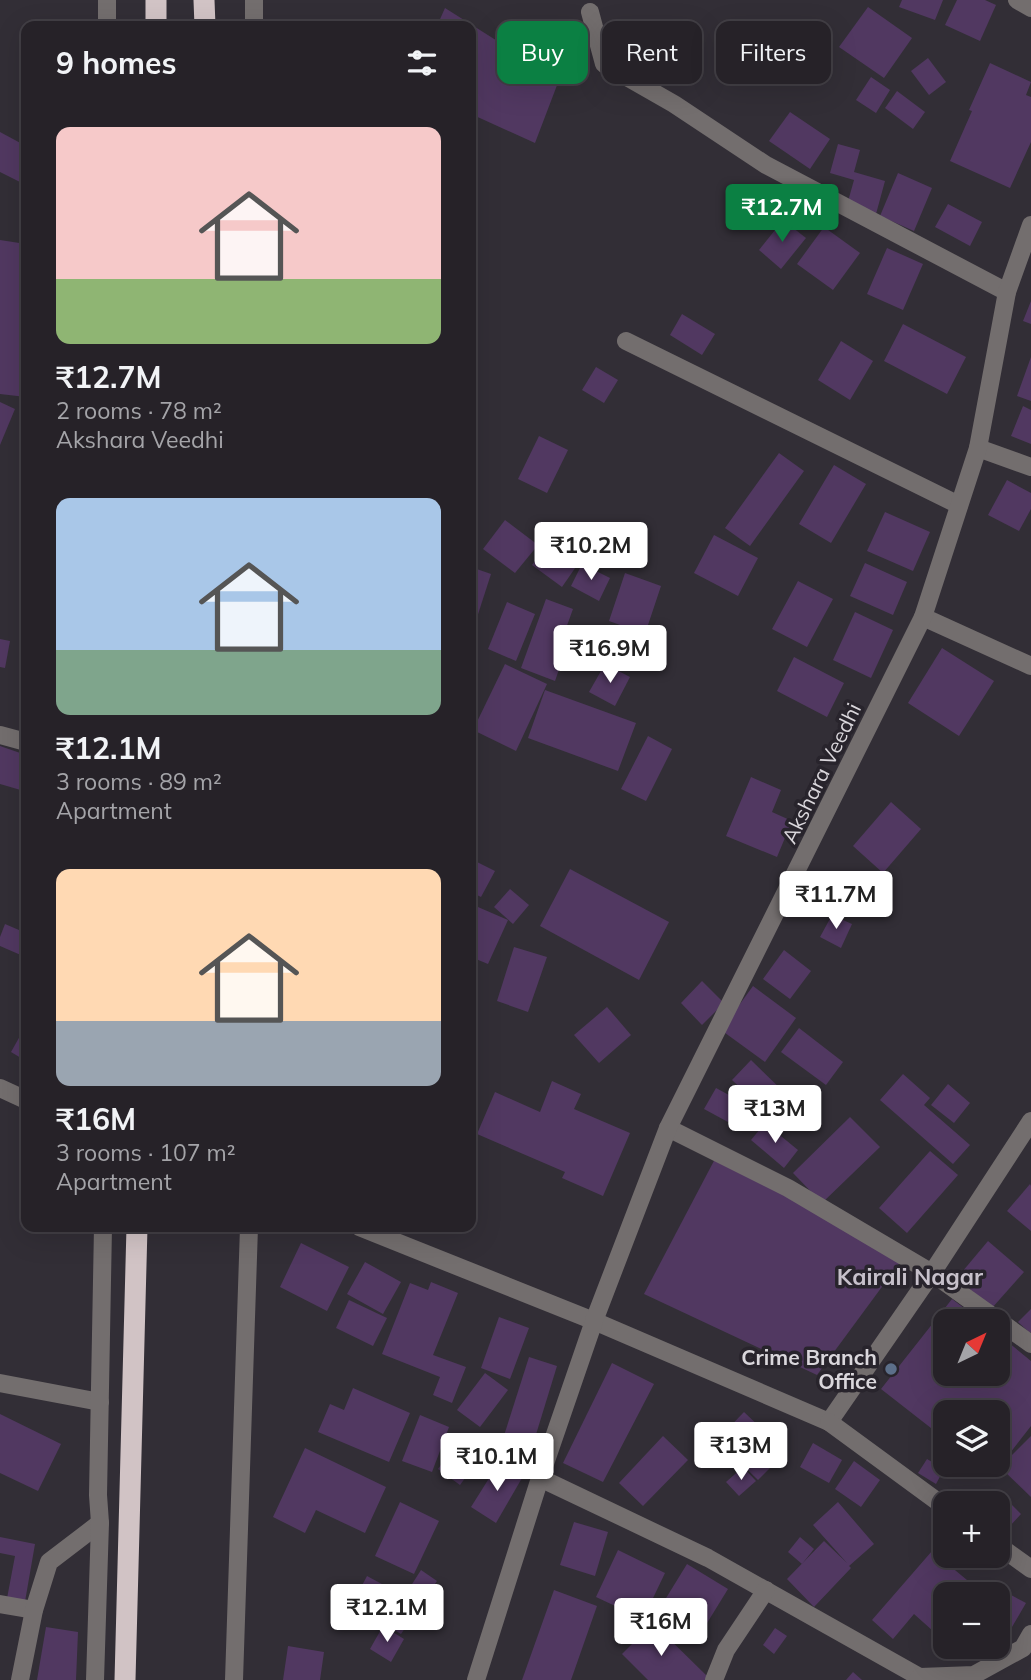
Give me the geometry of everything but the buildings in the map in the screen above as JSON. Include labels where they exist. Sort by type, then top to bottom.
[{"type":"highway","points":[[156,0],[156,21]]},
{"type":"highway","points":[[204,0],[205,21]]},
{"type":"highway","points":[[125,1680],[137,1232]]},
{"type":"street","points":[[107,0],[107,21]]},
{"type":"street","points":[[254,0],[254,21]]},
{"type":"street","points":[[1017,0],[1031,8]]},
{"type":"street","points":[[590,12],[604,64],[674,104],[766,165],[1007,292]]},
{"type":"street","name":"Akshara Veedhi","points":[[476,1680],[540,1478],[594,1321],[668,1128],[923,617],[978,448],[1007,292],[1031,225]]},
{"type":"street","points":[[626,341],[958,505]]},
{"type":"street","points":[[978,448],[1031,467]]},
{"type":"street","points":[[923,617],[1031,666]]},
{"type":"street","points":[[0,735],[21,741]]},
{"type":"street","points":[[0,1088],[21,1098]]},
{"type":"street","points":[[829,1422],[932,1273],[1031,1121]]},
{"type":"street","points":[[668,1128],[788,1188],[932,1273],[1031,1345]]},
{"type":"street","points":[[94,1680],[100,1523],[98,1495],[103,1232]]},
{"type":"street","points":[[234,1680],[249,1232]]},
{"type":"street","points":[[372,1232],[594,1321],[829,1422],[933,1498]]},
{"type":"street","points":[[0,1383],[100,1402]]},
{"type":"street","points":[[540,1478],[708,1558],[921,1679],[974,1675],[1023,1648],[1031,1634]]},
{"type":"street","points":[[20,1680],[34,1610],[49,1562],[100,1523]]},
{"type":"street","points":[[1010,1554],[1031,1569]]},
{"type":"street","points":[[714,1680],[726,1650],[766,1590]]},
{"type":"street","points":[[0,1604],[34,1610]]},
{"type":"place","name":"Crime Branch Office","points":[[891,1369]]},
{"type":"district","name":"Kairali Nagar","points":[[910,1276]]}]
